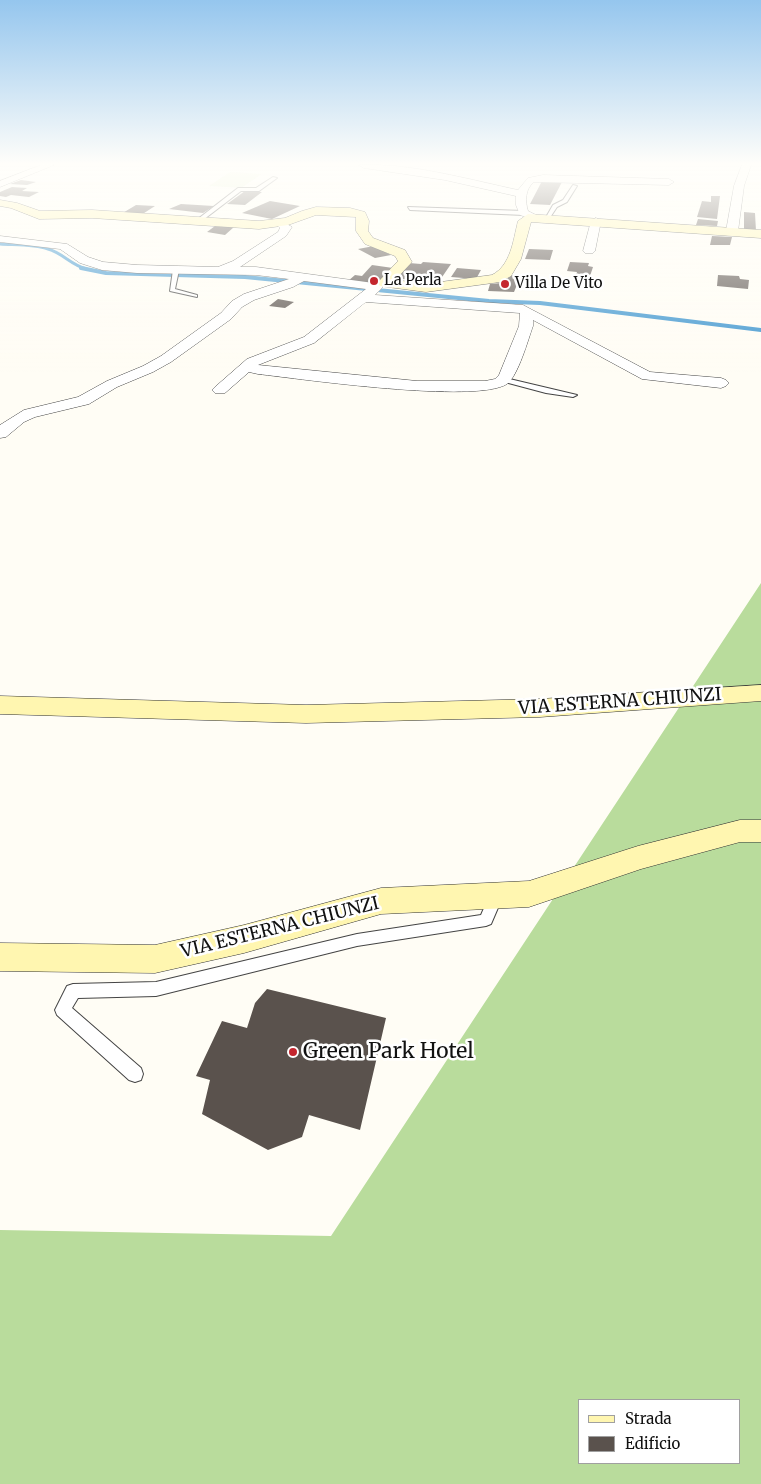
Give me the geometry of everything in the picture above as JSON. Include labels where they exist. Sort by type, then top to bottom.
[{"type":"main road","points":[[365,234],[369,240],[400,253],[405,262],[381,285]]},
{"type":"main road","points":[[381,285],[426,288],[495,279],[506,273],[514,259],[521,234]]},
{"type":"main road","name":"VIA ESTERNA CHIUNZI","points":[[0,705],[306,714],[540,708],[761,693]]},
{"type":"main road","name":"VIA ESTERNA CHIUNZI","points":[[0,957],[155,959],[244,939],[381,901],[528,894],[648,855],[740,831],[761,831]]},
{"type":"street","points":[[217,271],[238,264],[282,234]]},
{"type":"street","points":[[589,251],[593,234]]},
{"type":"street","points":[[0,240],[63,246],[84,260],[102,266],[175,273],[256,271],[381,285]]},
{"type":"street","points":[[0,433],[18,419],[30,413],[83,401],[112,384],[148,369],[166,359],[226,316],[237,304],[258,294],[289,284],[303,276]]},
{"type":"street","points":[[220,390],[252,362],[310,340],[381,285]]},
{"type":"street","points":[[364,298],[525,310],[647,376],[721,382]]},
{"type":"street","points":[[247,366],[258,370],[417,386],[486,386],[504,379],[516,357],[526,326],[525,310]]},
{"type":"lane","points":[[175,273],[172,290],[196,296]]},
{"type":"lane","points":[[504,379],[546,391],[574,395]]},
{"type":"lane","points":[[134,1074],[63,1010],[73,991],[156,989],[357,940],[486,920],[496,896]]},
{"type":"green space","points":[[761,583],[761,1484],[0,1484],[0,1230],[331,1236]]},
{"type":"building","points":[[712,236],[732,237],[730,245],[710,245]]},
{"type":"building","points":[[374,246],[391,255],[375,258],[358,249]]},
{"type":"building","points":[[529,249],[553,250],[550,260],[525,259]]},
{"type":"building","points":[[423,262],[451,264],[440,280],[397,279],[409,263],[421,264]]},
{"type":"building","points":[[570,262],[589,263],[588,266],[593,267],[590,276],[576,275],[577,272],[567,271]]},
{"type":"building","points":[[372,265],[393,268],[375,285],[348,281],[355,275],[362,276]]},
{"type":"building","points":[[457,268],[481,270],[476,279],[451,277]]},
{"type":"building","name":"Villa De Vito","points":[[512,275],[521,275],[514,292],[488,291],[490,284],[502,283]]},
{"type":"building","points":[[718,275],[739,276],[740,279],[749,280],[748,289],[717,286]]},
{"type":"building","points":[[278,299],[294,302],[285,308],[269,306]]},
{"type":"building","name":"Green Park Hotel","points":[[267,989],[386,1018],[360,1130],[309,1115],[302,1137],[268,1150],[202,1114],[210,1080],[196,1076],[222,1021],[247,1028],[255,1003]]},
{"type":"waterway","points":[[0,244],[43,247],[87,269]]},
{"type":"waterway","points":[[81,268],[106,273],[245,277],[489,301],[540,303],[761,330]]},
{"type":"place","name":"La Perla","points":[[374,281]]},
{"type":"place","name":"Villa De Vito","points":[[505,284]]},
{"type":"place","name":"Green Park Hotel","points":[[293,1052]]}]
